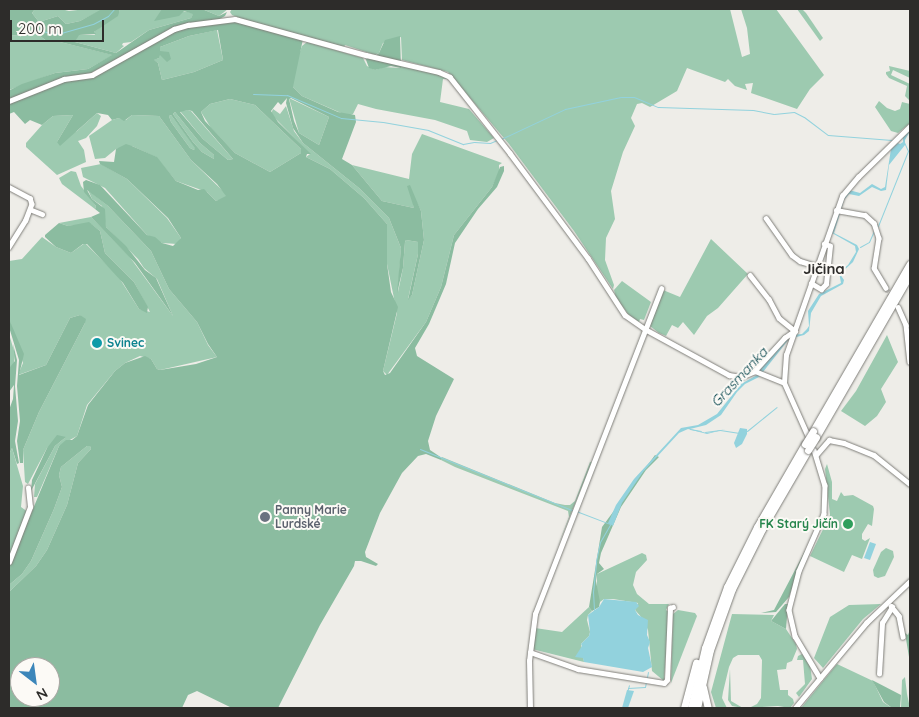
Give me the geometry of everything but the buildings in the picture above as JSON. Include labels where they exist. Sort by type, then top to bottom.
[{"type":"highway","points":[[684,708],[701,649],[744,550],[812,444],[910,264]]},
{"type":"highway","points":[[697,708],[704,673],[720,618],[737,577],[762,529],[910,274]]},
{"type":"highway","points":[[691,708],[715,617]]},
{"type":"highway","points":[[704,673],[704,694],[708,708]]},
{"type":"street","points":[[9,101],[64,79],[92,75],[174,29],[188,25],[235,19],[366,55],[439,72],[450,77],[499,139],[588,258],[624,315],[645,329],[729,375],[741,377],[757,372],[785,338],[794,334]]},
{"type":"street","points":[[820,678],[795,636],[789,610],[799,571],[824,514],[826,485],[812,444],[784,383],[786,354],[824,244],[848,187],[910,126]]},
{"type":"street","points":[[9,187],[30,198],[32,210],[9,247]]},
{"type":"street","points":[[32,210],[42,214]]},
{"type":"street","points":[[839,211],[865,215],[870,218],[876,228],[878,238],[874,268],[886,288]]},
{"type":"street","points":[[766,218],[792,255],[800,261],[816,266]]},
{"type":"street","points":[[811,283],[821,289],[826,284],[830,246],[824,244]]},
{"type":"street","points":[[750,275],[769,299],[779,318],[794,334]]},
{"type":"street","points":[[530,708],[530,652],[532,631],[540,599],[661,289]]},
{"type":"street","points":[[898,307],[906,325],[910,362]]},
{"type":"street","points":[[757,372],[784,383]]},
{"type":"street","points":[[812,444],[828,440],[844,443],[874,455],[910,484]]},
{"type":"street","points":[[9,562],[30,507],[28,488]]},
{"type":"street","points":[[795,708],[866,623],[910,581]]},
{"type":"street","points":[[888,603],[899,616],[903,637]]},
{"type":"street","points":[[530,652],[578,669],[664,683],[667,680],[670,608],[673,607]]},
{"type":"street","points":[[879,674],[882,623],[892,608]]},
{"type":"green space","points":[[9,9],[35,9],[32,13],[39,22],[58,16],[66,24],[80,21],[102,9],[120,9],[118,16],[94,32],[96,34],[79,35],[75,42],[116,53],[149,30],[191,18],[193,14],[184,11],[179,16],[154,21],[162,9],[202,9],[219,16],[227,12],[225,16],[216,21],[173,28],[89,74],[70,77],[9,99],[10,90],[22,84],[55,73],[88,69],[112,55],[60,42],[48,42],[36,33],[9,36]]},
{"type":"green space","points":[[35,9],[102,10],[80,21],[66,24],[58,16],[39,22],[32,13]]},
{"type":"green space","points":[[120,9],[169,9],[194,13],[191,18],[149,30],[131,42],[123,43],[122,45],[124,46],[116,53],[75,42],[78,35],[95,35],[94,32],[119,12]]},
{"type":"green space","points":[[202,9],[228,9],[219,16]]},
{"type":"green space","points":[[232,9],[730,9],[742,57],[750,54],[747,28],[741,9],[776,9],[824,75],[810,89],[797,109],[751,93],[753,83],[745,84],[747,90],[735,86],[728,79],[725,82],[687,68],[677,91],[650,107],[642,103],[637,104],[631,118],[635,126],[623,152],[611,191],[615,219],[606,238],[605,260],[614,285],[613,289],[574,231],[509,144],[448,72],[402,60],[401,37],[383,43],[379,53],[375,55],[345,45],[344,47],[242,19],[232,15],[230,12]]},
{"type":"green space","points":[[797,9],[802,9],[806,13],[823,38],[820,41]]},
{"type":"green space","name":"Svinec","points":[[234,21],[303,39],[293,87],[302,96],[338,112],[355,115],[356,122],[342,159],[352,165],[382,201],[414,208],[407,186],[410,185],[421,211],[424,240],[412,295],[408,300],[418,254],[418,242],[406,240],[405,242],[403,268],[397,293],[401,248],[389,218],[359,188],[303,143],[293,128],[286,103],[287,98],[281,105],[278,102],[271,111],[278,122],[311,154],[307,154],[306,157],[330,169],[364,198],[387,224],[387,264],[391,292],[398,307],[383,371],[385,375],[390,373],[426,322],[441,287],[454,235],[492,187],[500,167],[504,166],[504,171],[497,187],[478,209],[455,243],[446,284],[429,324],[415,348],[417,356],[454,379],[436,416],[428,441],[430,450],[442,458],[441,460],[426,454],[418,456],[402,473],[380,513],[365,552],[366,557],[378,564],[376,566],[355,561],[278,708],[232,708],[197,691],[188,695],[182,708],[9,708],[9,592],[36,566],[47,550],[67,505],[78,463],[91,449],[90,446],[87,446],[61,467],[59,475],[62,487],[54,509],[31,561],[22,574],[9,585],[9,567],[59,446],[66,440],[72,440],[77,436],[88,405],[115,371],[125,363],[145,356],[151,359],[157,369],[160,370],[196,364],[217,357],[197,322],[169,289],[151,251],[108,206],[87,190],[92,199],[105,209],[106,227],[126,246],[145,270],[156,278],[173,316],[135,263],[91,217],[100,213],[95,209],[96,206],[84,192],[83,182],[86,180],[100,185],[147,235],[155,237],[162,243],[173,246],[181,238],[168,218],[127,179],[100,164],[99,161],[114,162],[116,149],[126,144],[157,157],[176,181],[198,190],[204,189],[216,201],[226,196],[217,184],[191,160],[159,116],[132,115],[124,121],[119,118],[112,120],[108,115],[97,113],[60,146],[57,142],[73,115],[53,116],[42,125],[30,120],[25,124],[14,112],[9,114],[9,102],[64,79],[91,77],[184,27]],"holes":[[[218,30],[223,60],[194,72],[162,80],[158,63],[154,60],[159,58],[160,55],[167,62],[171,59],[169,52],[160,51],[160,47],[189,36]],[[291,98],[329,117],[319,145],[299,133],[289,99]],[[230,99],[255,105],[301,149],[301,153],[270,172],[235,153],[205,121],[201,112],[210,104]],[[192,111],[233,159],[228,160],[203,139],[180,112]],[[175,112],[200,143],[214,155],[214,159],[202,152],[173,114]],[[171,115],[195,148],[194,150],[190,148],[171,122],[169,116]]]},
{"type":"green space","points":[[217,30],[223,60],[194,72],[162,80],[158,63],[153,60],[159,58],[160,47],[189,36]]},
{"type":"green space","points":[[36,33],[48,42],[60,42],[113,55],[88,69],[55,73],[9,90],[9,36]]},
{"type":"green space","points":[[400,36],[401,68],[391,66],[375,70],[369,68],[365,57],[371,59],[379,53],[385,40]]},
{"type":"green space","points":[[307,42],[363,58],[367,66],[375,70],[384,67],[400,68],[401,65],[445,76],[449,79],[443,79],[440,102],[469,109],[494,138],[487,142],[470,140],[467,131],[435,120],[358,104],[353,114],[348,116],[302,96],[293,87],[292,83],[302,46]]},
{"type":"green space","points":[[889,66],[910,71],[910,78],[893,70],[891,75],[910,84],[910,101],[905,96],[907,86],[889,78],[886,74],[886,72],[890,71]]},
{"type":"green space","points":[[289,98],[329,117],[319,145],[299,133]]},
{"type":"green space","points":[[230,99],[255,105],[301,149],[301,153],[270,172],[235,153],[211,128],[201,112],[210,104]]},
{"type":"green space","points":[[879,101],[887,108],[895,111],[900,109],[902,102],[910,104],[910,123],[898,133],[891,131],[875,107]]},
{"type":"green space","points":[[286,106],[294,131],[303,143],[359,188],[389,218],[401,248],[398,292],[403,268],[405,242],[406,240],[418,242],[418,254],[408,299],[412,295],[424,240],[421,211],[417,203],[413,201],[414,208],[382,201],[352,165],[409,179],[412,154],[422,134],[502,163],[499,165],[499,172],[492,187],[454,235],[441,287],[426,322],[387,375],[383,371],[397,313],[387,264],[387,224],[364,198],[330,169],[306,157],[310,154],[271,114],[273,109],[280,114]]},
{"type":"green space","points":[[180,111],[191,111],[233,159],[228,160],[203,139]]},
{"type":"green space","points":[[175,112],[200,143],[214,155],[214,159],[202,152],[193,142],[173,114]]},
{"type":"green space","points":[[97,113],[101,116],[97,126],[86,138],[78,141],[84,150],[86,162],[57,175],[26,147],[26,143],[53,116],[73,115],[57,142],[77,131]]},
{"type":"green space","points":[[132,115],[159,116],[191,160],[226,194],[226,198],[216,201],[207,192],[176,181],[156,157],[132,146],[116,149],[105,158],[95,159],[89,136],[112,120],[119,118],[126,120]]},
{"type":"green space","points":[[171,115],[196,148],[194,150],[190,148],[171,122],[169,116]]},
{"type":"green space","points":[[101,164],[127,179],[167,218],[181,238],[177,244],[162,243],[147,235],[105,188],[83,177],[81,168]]},
{"type":"green space","points":[[71,171],[76,172],[81,186],[96,206],[95,209],[62,184],[59,178]]},
{"type":"green space","points":[[88,190],[108,206],[151,251],[169,289],[197,322],[208,345],[217,357],[160,370],[157,369],[151,359],[140,356],[125,363],[115,371],[87,405],[77,436],[59,446],[37,497],[34,497],[35,484],[55,446],[66,437],[47,448],[28,484],[25,482],[23,450],[39,412],[85,323],[80,315],[70,318],[46,365],[18,375],[23,363],[9,319],[9,261],[22,259],[42,237],[56,247],[71,253],[85,243],[118,276],[139,309],[150,312],[134,282],[105,253],[100,231],[91,224],[68,226],[59,223],[91,217],[129,256],[173,316],[157,279],[144,268],[138,259],[106,227],[102,206],[92,199]]},
{"type":"green space","points":[[89,222],[100,231],[105,253],[134,282],[148,307],[147,313],[139,309],[123,283],[87,244],[83,244],[71,253],[56,247],[45,237],[59,223],[68,226]]},
{"type":"green space","points":[[711,239],[748,274],[718,308],[707,316],[694,335],[683,322],[678,328],[672,325],[666,336],[659,333],[650,326],[650,322],[663,290],[680,297]]},
{"type":"green space","points":[[622,281],[651,302],[644,320],[640,319],[639,322],[629,315],[616,298],[614,290]]},
{"type":"green space","points":[[80,315],[86,319],[85,323],[39,412],[23,450],[23,463],[20,463],[17,441],[20,421],[17,386],[19,360],[9,327],[9,319],[24,354],[19,375],[46,365],[70,318]]},
{"type":"green space","points":[[9,334],[15,354],[14,364],[9,368]]},
{"type":"green space","points":[[887,335],[898,362],[881,389],[886,402],[877,416],[865,426],[841,411],[856,391]]},
{"type":"green space","points":[[13,344],[17,360],[15,386],[18,421],[15,441],[19,463],[17,464],[12,448],[9,454],[9,410],[13,399],[14,385],[9,392],[9,368],[15,361]]},
{"type":"green space","points":[[57,435],[66,437],[55,446],[31,491],[32,480],[47,448]]},
{"type":"green space","points":[[87,446],[90,446],[91,449],[78,463],[67,505],[47,550],[36,566],[9,592],[9,585],[22,574],[31,561],[54,509],[62,487],[59,475],[61,467]]},
{"type":"green space","points":[[12,448],[23,486],[21,507],[28,512],[9,560],[9,454]]},
{"type":"green space","points":[[655,455],[659,457],[646,470],[621,507],[601,553],[599,563],[604,569],[597,574],[596,581],[600,602],[599,607],[592,611],[589,607],[602,527]]},
{"type":"green space","points":[[442,457],[555,503],[565,505],[570,505],[575,501],[590,462],[592,462],[557,548],[569,517],[568,511],[455,467],[441,460]]},
{"type":"green space","points":[[827,464],[832,482],[832,499],[837,501],[841,492],[844,496],[853,495],[873,506],[874,509],[872,526],[868,524],[862,534],[862,539],[865,541],[870,538],[862,559],[852,555],[844,572],[810,556],[830,515],[825,469]]},
{"type":"green space","points":[[886,548],[893,551],[894,557],[885,576],[878,578],[874,576],[873,570],[881,552]]},
{"type":"green space","points":[[806,549],[789,597],[776,612],[761,613],[774,610]]},
{"type":"green space","points":[[642,553],[646,555],[647,560],[636,572],[633,585],[637,594],[649,604],[669,604],[666,610],[669,612],[664,681],[652,671],[648,630],[643,619],[635,610],[638,603],[613,599],[604,599],[600,602],[597,597],[597,574]]},
{"type":"green space","points":[[785,604],[788,604],[786,629],[771,621]]},
{"type":"green space","points":[[881,604],[863,619],[823,668],[814,658],[830,617],[849,605]]},
{"type":"green space","points":[[589,607],[592,611],[588,615],[587,620],[590,632],[589,636],[581,644],[584,662],[532,649],[535,628],[562,632]]},
{"type":"green space","points":[[678,610],[695,613],[697,616],[671,683],[673,614]]},
{"type":"green space","points":[[732,614],[774,615],[771,621],[786,629],[796,644],[797,649],[792,661],[787,663],[786,669],[777,670],[780,690],[788,690],[788,695],[793,699],[794,703],[790,708],[778,706],[749,708],[757,704],[761,698],[762,660],[759,655],[738,655],[733,658],[729,667],[723,692],[722,698],[727,708],[716,708],[711,692]]},
{"type":"green space","points":[[910,629],[910,663],[905,633],[908,635]]},
{"type":"green space","points":[[802,654],[810,665],[812,679],[799,697],[796,693],[805,684],[803,660],[797,660],[798,656]]},
{"type":"green space","points":[[837,664],[873,681],[883,702],[892,708],[801,708]]},
{"type":"green space","points":[[730,669],[731,701],[743,708],[732,706],[728,700]]},
{"type":"green space","points":[[905,677],[910,708],[901,708],[902,680]]},
{"type":"green space","points":[[872,680],[901,695],[900,708],[892,708],[884,702]]},
{"type":"water","points":[[910,131],[905,140],[905,145],[889,165],[886,190],[881,191],[872,187],[859,196],[849,194],[844,200],[834,233],[857,245],[859,249],[853,262],[840,274],[844,280],[843,284],[821,296],[811,313],[809,331],[804,335],[789,339],[759,377],[745,384],[737,392],[721,415],[706,425],[690,429],[707,433],[726,429],[707,434],[688,429],[679,433],[643,472],[622,503],[613,526],[608,523],[616,505],[634,479],[681,428],[698,425],[717,414],[741,384],[757,375],[767,359],[791,335],[802,334],[807,329],[809,326],[808,311],[819,294],[841,283],[839,272],[848,265],[856,252],[855,246],[832,233],[843,199],[849,190],[860,193],[872,184],[881,189],[885,187],[891,149],[898,143],[903,142],[903,138],[899,141]]},
{"type":"water","points":[[740,428],[747,429],[747,434],[742,444],[736,448],[734,443]]},
{"type":"water","points":[[870,542],[876,544],[870,560],[864,558]]},
{"type":"water","points":[[604,599],[636,602],[639,606],[635,610],[638,615],[648,620],[647,635],[650,642],[648,648],[652,667],[643,672],[584,662],[583,658],[575,657],[582,646],[581,644],[589,636],[588,615],[599,607]]},
{"type":"water","points":[[627,690],[634,691],[628,708],[622,708]]},
{"type":"waterway","name":"Grasmanka","points":[[39,30],[54,34],[61,33],[93,24],[108,16],[114,9]]},
{"type":"waterway","points":[[253,94],[287,95],[341,118],[383,122],[428,130],[463,144],[474,142],[490,143],[497,140]]},
{"type":"waterway","points":[[501,139],[565,109],[621,97],[634,97],[658,107],[753,110],[774,114],[794,112],[828,135],[892,140]]},
{"type":"waterway","points":[[878,226],[908,151],[904,142]]},
{"type":"waterway","points":[[860,247],[869,242],[874,231]]},
{"type":"waterway","points":[[747,431],[777,407]]},
{"type":"waterway","points":[[690,429],[701,431]]},
{"type":"waterway","points":[[705,432],[720,430],[738,433]]},
{"type":"waterway","points":[[420,449],[572,510]]},
{"type":"waterway","points":[[576,511],[610,524]]},
{"type":"waterway","name":"Grasmanka","points":[[594,610],[593,592],[596,561],[600,542],[611,523]]},
{"type":"waterway","points":[[647,677],[648,672]]},
{"type":"waterway","points":[[628,688],[645,687],[646,682]]},
{"type":"waterway","name":"Grasmanka","points":[[627,692],[629,685]]},
{"type":"tunnel","points":[[886,288],[898,307]]},
{"type":"place","name":"Svinec","points":[[97,343]]},
{"type":"place","name":"Panny Marie Lurdské","points":[[265,517]]},
{"type":"place","name":"FK Starý Jičín","points":[[848,524]]},
{"type":"district","name":"Jičina","points":[[824,269]]}]
